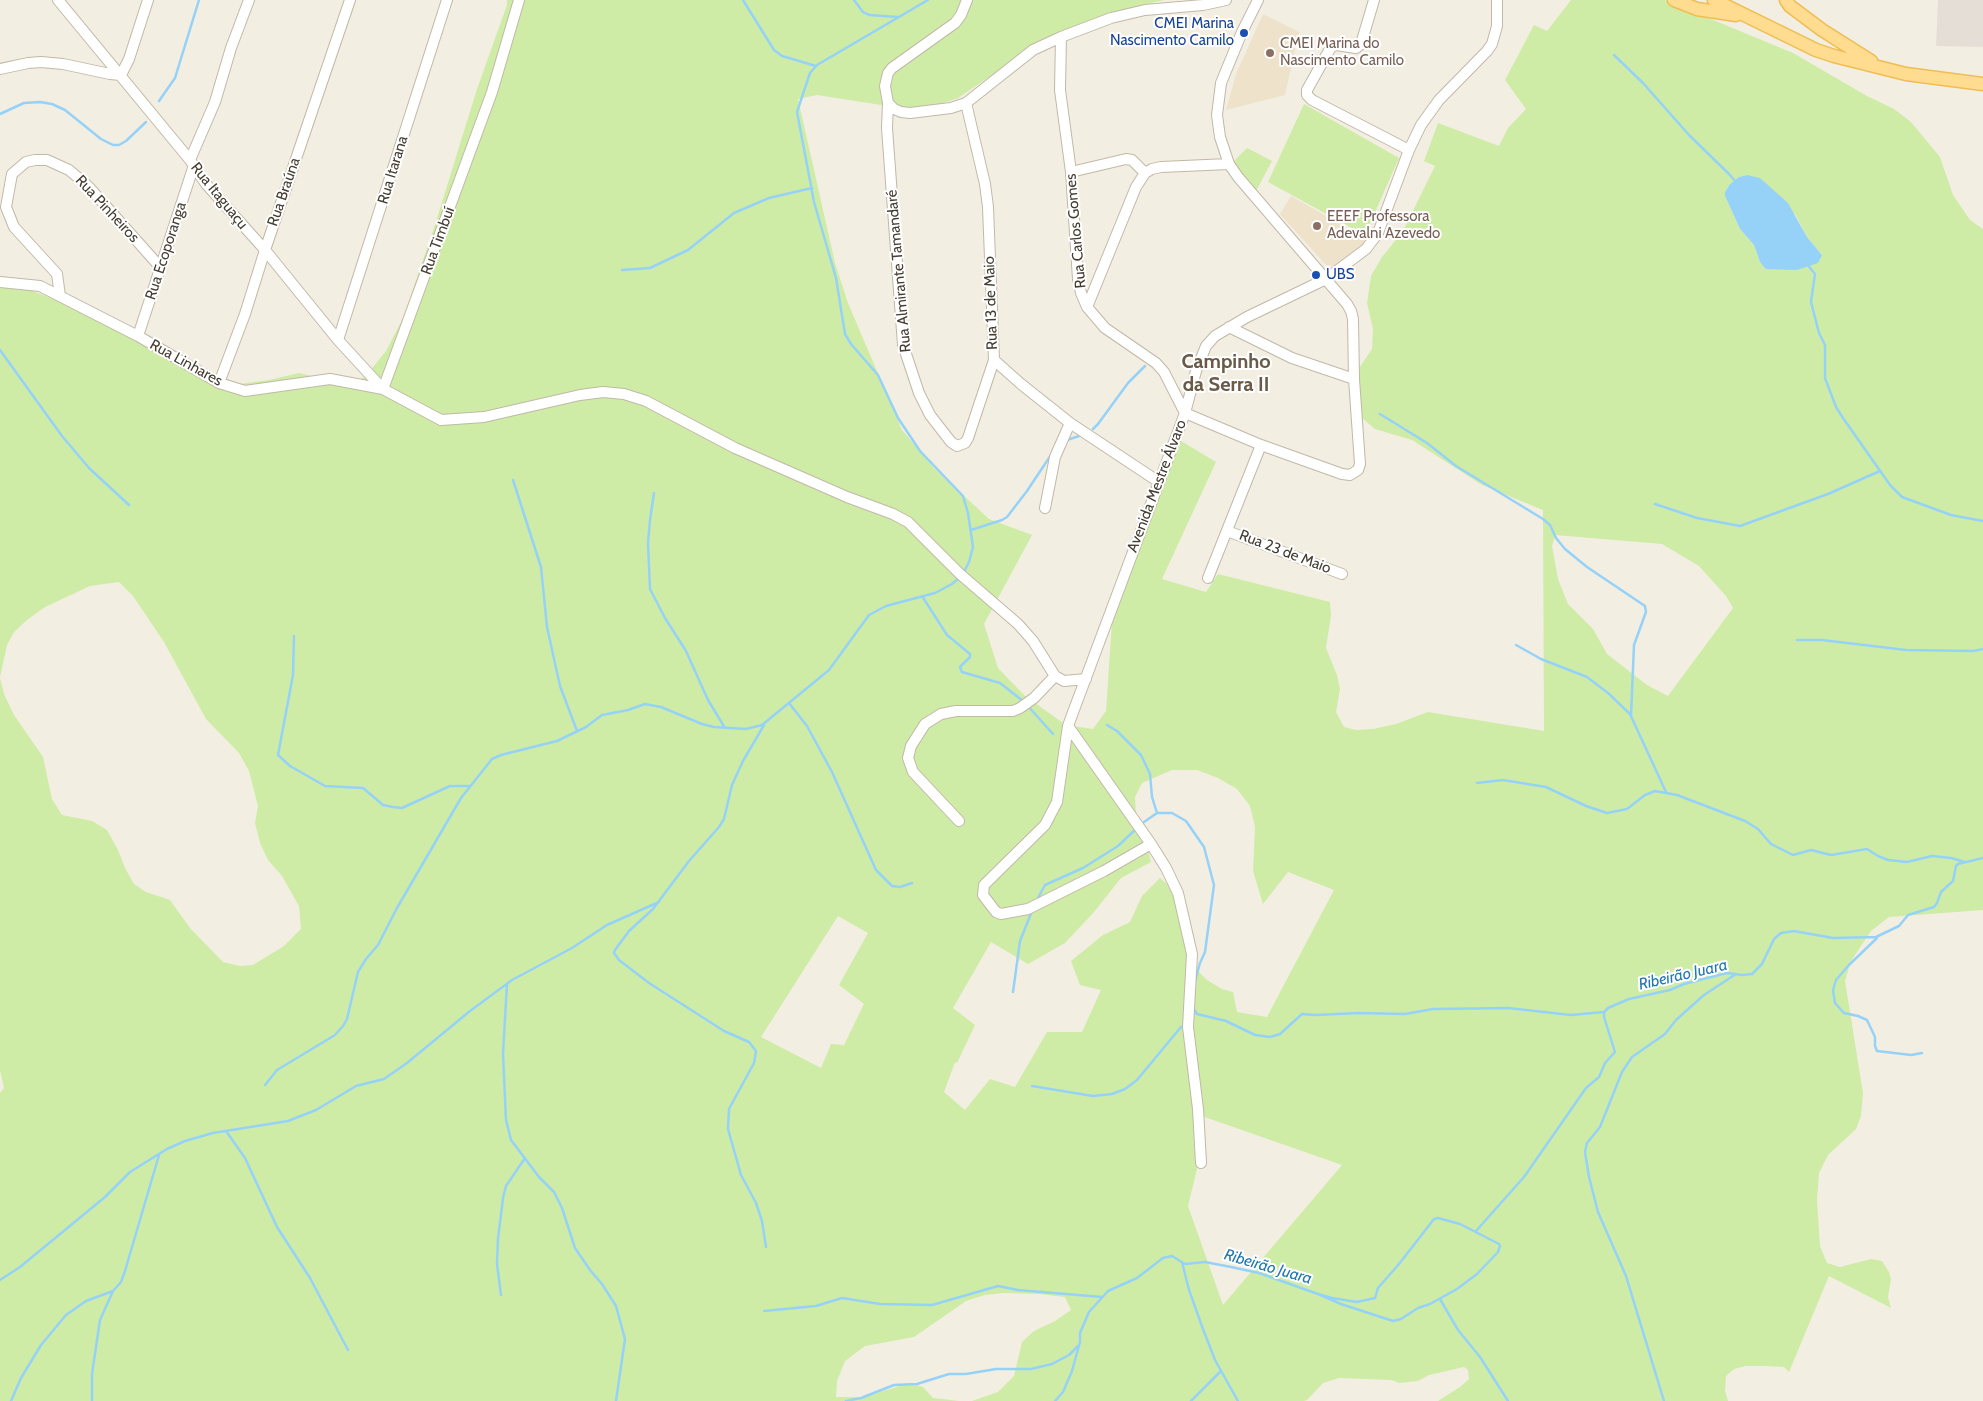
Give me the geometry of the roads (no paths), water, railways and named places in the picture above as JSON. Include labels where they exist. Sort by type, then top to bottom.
[{"type":"main road","points":[[1674,0],[1710,12],[1743,16]]},
{"type":"main road","points":[[1714,0],[1743,16],[1816,50],[1906,74],[1983,84]]},
{"type":"main road","points":[[1786,0],[1790,6],[1822,30],[1882,68]]},
{"type":"street","name":"Rua Itaguaçu","points":[[58,0],[192,162],[206,184],[264,250],[338,340],[383,390]]},
{"type":"street","points":[[0,70],[28,63],[41,62],[121,75],[128,60],[148,0]]},
{"type":"street","name":"Rua Ecoporanga","points":[[138,336],[161,268],[192,162],[216,102],[231,48],[249,0]]},
{"type":"street","name":"Rua Braúna","points":[[219,383],[245,314],[264,250],[350,0]]},
{"type":"street","name":"Rua Itarana","points":[[338,340],[447,0]]},
{"type":"street","name":"Rua Timbuí","points":[[383,390],[492,92],[519,0]]},
{"type":"street","points":[[967,0],[961,15],[955,23],[892,68],[888,73],[885,86],[888,103],[901,112],[910,113],[952,108],[966,103],[1033,50],[1111,18],[1145,10],[1203,5],[1226,0]]},
{"type":"street","points":[[1185,413],[1262,445],[1342,474],[1350,475],[1358,470],[1360,464],[1354,379],[1353,319],[1347,304],[1238,177],[1229,164],[1220,137],[1217,115],[1221,83],[1242,32],[1258,0]]},
{"type":"street","points":[[1374,0],[1361,44],[1356,48],[1336,45],[1330,47],[1307,90],[1307,95],[1312,100],[1409,150]]},
{"type":"street","name":"Avenida Mestre Álvaro","points":[[1151,844],[1104,871],[1028,908],[1001,914],[983,895],[984,885],[1045,825],[1058,802],[1068,726],[1185,413],[1196,371],[1206,346],[1215,336],[1229,327],[1358,257],[1372,242],[1378,233],[1409,150],[1421,124],[1492,44],[1497,26],[1497,0]]},
{"type":"street","name":"Rua Carlos Gomes","points":[[1061,37],[1060,90],[1071,172],[1078,279],[1087,307],[1105,328],[1156,363],[1164,372],[1185,413]]},
{"type":"street","name":"Rua Almirante Tamandaré","points":[[888,103],[887,128],[903,345],[919,393],[930,415],[951,442],[958,446],[965,443],[968,438],[994,360]]},
{"type":"street","name":"Rua 13 de Maio","points":[[966,103],[985,184],[988,207],[994,360],[1020,384],[1070,423],[1159,482]]},
{"type":"street","name":"Rua Pinheiros","points":[[60,296],[57,274],[14,227],[6,207],[12,174],[26,162],[47,160],[69,170],[88,186],[161,268]]},
{"type":"street","points":[[1071,172],[1132,160],[1146,173]]},
{"type":"street","points":[[1087,307],[1136,187],[1146,173],[1161,167],[1229,164]]},
{"type":"street","name":"Rua Linhares","points":[[0,282],[40,286],[138,336],[219,383],[245,391],[330,379],[383,390]]},
{"type":"street","points":[[1229,327],[1273,350],[1354,379]]},
{"type":"street","points":[[383,390],[441,420],[484,417],[580,395],[603,392],[624,394],[646,401],[735,448],[847,497],[902,518],[914,527],[960,574],[1018,624],[1055,676],[1064,681],[1086,679]]},
{"type":"street","points":[[1045,508],[1055,457],[1070,423]]},
{"type":"street","points":[[1208,578],[1262,445]]},
{"type":"street","name":"Rua 23 de Maio","points":[[1227,531],[1342,574]]},
{"type":"street","points":[[960,821],[912,772],[908,758],[911,746],[925,724],[941,714],[1013,711],[1034,698],[1055,676]]},
{"type":"street","points":[[1068,726],[1151,844],[1178,893],[1191,944],[1192,963],[1188,1027],[1198,1109],[1201,1163]]},
{"type":"water","points":[[1747,175],[1760,178],[1788,203],[1807,237],[1822,255],[1818,263],[1797,270],[1766,269],[1760,262],[1754,245],[1740,229],[1725,196],[1725,192],[1730,184],[1739,177]]},
{"type":"waterway","points":[[159,101],[175,78],[199,0]]},
{"type":"waterway","points":[[743,0],[774,50],[782,56],[816,66]]},
{"type":"waterway","points":[[854,0],[863,12],[869,15],[898,17]]},
{"type":"waterway","points":[[928,0],[817,65],[810,73],[797,112],[814,202],[836,278],[845,334],[851,344],[878,375],[898,418],[920,451],[963,496],[968,513],[973,547],[963,574]]},
{"type":"waterway","points":[[1614,55],[1643,83],[1689,135],[1736,182]]},
{"type":"waterway","points":[[0,114],[24,103],[40,102],[52,104],[65,110],[101,139],[113,145],[119,145],[126,141],[146,122]]},
{"type":"waterway","points":[[622,270],[650,268],[688,250],[734,213],[769,198],[812,188]]},
{"type":"waterway","points":[[1807,264],[1815,274],[1811,302],[1819,333],[1825,345],[1825,378],[1836,407],[1843,418],[1890,485],[1902,497],[1951,515],[1983,521]]},
{"type":"waterway","points":[[0,350],[62,436],[89,468],[129,505]]},
{"type":"waterway","points":[[1093,429],[1128,383],[1145,366]]},
{"type":"waterway","points":[[1380,414],[1427,443],[1456,466],[1543,519],[1550,525],[1556,538],[1565,549],[1587,567],[1645,606],[1646,612],[1634,645],[1631,716]]},
{"type":"waterway","points":[[1067,440],[1079,436]]},
{"type":"waterway","points":[[971,530],[1007,517],[1051,455]]},
{"type":"waterway","points":[[1655,504],[1697,518],[1740,526],[1828,494],[1880,471]]},
{"type":"waterway","points":[[513,480],[541,567],[547,627],[560,686],[577,731]]},
{"type":"waterway","points":[[654,493],[648,543],[650,589],[665,618],[686,651],[708,700],[725,728]]},
{"type":"waterway","points":[[265,1085],[277,1070],[335,1035],[343,1026],[347,1019],[358,972],[378,945],[397,908],[461,798],[492,759],[557,741],[586,727],[602,715],[628,710],[645,704],[661,707],[714,727],[746,729],[762,725],[829,670],[869,615],[886,606],[935,593],[959,578]]},
{"type":"waterway","points":[[922,596],[947,635],[970,654],[970,657],[960,667],[962,672],[1000,683],[1023,701]]},
{"type":"waterway","points":[[294,636],[293,675],[278,755],[290,766],[325,786],[363,788],[383,805],[393,807],[402,808],[450,786],[470,786]]},
{"type":"waterway","points":[[1797,640],[1822,640],[1906,650],[1973,651],[1983,649]]},
{"type":"waterway","points":[[1516,645],[1541,659],[1587,677],[1608,693],[1630,714],[1666,792]]},
{"type":"waterway","points":[[789,703],[807,726],[832,772],[876,870],[892,886],[900,887],[912,883]]},
{"type":"waterway","points":[[1027,705],[1053,734]]},
{"type":"waterway","points":[[764,725],[743,761],[732,785],[724,819],[719,827],[689,861],[653,909],[629,931],[614,953],[619,960],[649,983],[724,1031],[749,1042],[756,1051],[754,1063],[729,1109],[728,1129],[741,1175],[756,1203],[762,1221],[766,1247]]},
{"type":"waterway","points":[[1107,725],[1117,731],[1141,755],[1150,774],[1152,797],[1157,813]]},
{"type":"waterway","points":[[1477,783],[1503,780],[1546,787],[1586,806],[1607,813],[1627,809],[1645,795],[1655,791],[1677,795],[1745,821],[1758,829],[1771,844],[1793,855],[1811,850],[1831,855],[1867,849],[1888,860],[1907,862],[1932,856],[1965,862]]},
{"type":"waterway","points":[[1144,822],[1157,813],[1172,813],[1186,821],[1204,847],[1214,885],[1205,952],[1195,981]]},
{"type":"waterway","points":[[1038,898],[1045,885],[1083,868],[1118,846],[1136,829]]},
{"type":"waterway","name":"Ribeirão Juara","points":[[1604,1012],[1608,1008],[1629,999],[1670,990],[1684,984],[1727,973],[1752,974],[1762,964],[1774,939],[1781,933],[1794,931],[1833,938],[1876,937],[1899,926],[1908,915],[1934,907],[1941,892],[1953,881],[1956,866],[1983,858]]},
{"type":"waterway","points":[[0,1280],[20,1267],[105,1197],[130,1172],[167,1149],[185,1141],[213,1133],[288,1121],[316,1110],[356,1086],[384,1079],[512,980],[572,948],[607,925],[659,902]]},
{"type":"waterway","points":[[1013,992],[1020,941],[1032,911]]},
{"type":"waterway","points":[[1877,938],[1836,980],[1833,990],[1835,1003],[1844,1013],[1867,1020],[1875,1037],[1877,1051],[1911,1055],[1922,1053]]},
{"type":"waterway","points":[[1664,1401],[1626,1276],[1598,1212],[1585,1152],[1587,1143],[1600,1127],[1622,1072],[1632,1057],[1665,1034],[1676,1020],[1704,995],[1736,974]]},
{"type":"waterway","points":[[507,984],[503,1054],[506,1120],[511,1140],[539,1177],[554,1192],[562,1208],[575,1248],[616,1306],[625,1339],[616,1401]]},
{"type":"waterway","points":[[1194,1009],[1197,1014],[1226,1021],[1255,1035],[1270,1037],[1280,1034],[1302,1014],[1405,1014],[1433,1009],[1508,1008],[1571,1015],[1604,1012]]},
{"type":"waterway","name":"Ribeirão Juara","points":[[1476,1231],[1524,1177],[1586,1088],[1599,1077],[1605,1063],[1615,1052],[1604,1012]]},
{"type":"waterway","points":[[1032,1086],[1093,1096],[1112,1094],[1125,1089],[1137,1080],[1181,1027]]},
{"type":"waterway","points":[[226,1131],[245,1158],[277,1227],[310,1278],[348,1350]]},
{"type":"waterway","points":[[92,1401],[92,1374],[100,1320],[113,1291],[121,1282],[125,1271],[159,1155]]},
{"type":"waterway","points":[[501,1295],[497,1264],[503,1198],[506,1186],[525,1158]]},
{"type":"waterway","name":"Ribeirão Juara","points":[[1055,1401],[1063,1392],[1072,1371],[1080,1342],[1080,1333],[1089,1312],[1108,1291],[1137,1278],[1163,1258],[1172,1256],[1185,1264],[1205,1262],[1259,1273],[1318,1294],[1357,1302],[1375,1298],[1378,1288],[1434,1219],[1438,1218],[1460,1224],[1500,1246],[1498,1252],[1477,1274],[1457,1289],[1430,1304],[1418,1308],[1401,1319],[1393,1321],[1341,1304],[1318,1294]]},
{"type":"waterway","points":[[1182,1262],[1189,1290],[1215,1360],[1238,1401]]},
{"type":"waterway","points":[[764,1311],[816,1306],[842,1298],[880,1304],[932,1305],[998,1286],[1018,1290],[1102,1297]]},
{"type":"waterway","points":[[11,1401],[21,1378],[41,1345],[66,1315],[86,1301],[113,1291]]},
{"type":"waterway","points":[[1440,1299],[1458,1330],[1480,1357],[1508,1401]]},
{"type":"waterway","points":[[846,1401],[861,1398],[894,1385],[917,1384],[949,1374],[966,1374],[996,1369],[1031,1369],[1052,1364],[1069,1355],[1078,1346]]},
{"type":"waterway","points":[[1191,1401],[1221,1371]]},
{"type":"place","name":"CMEI Marina Nascimento Camilo","points":[[1244,33]]},
{"type":"place","name":"CMEI Marina do Nascimento Camilo","points":[[1270,53]]},
{"type":"place","name":"EEEF Professora Adevalni Azevedo","points":[[1317,226]]},
{"type":"place","name":"UBS","points":[[1316,275]]},
{"type":"district","name":"Campinho da Serra II","points":[[1226,374]]}]
